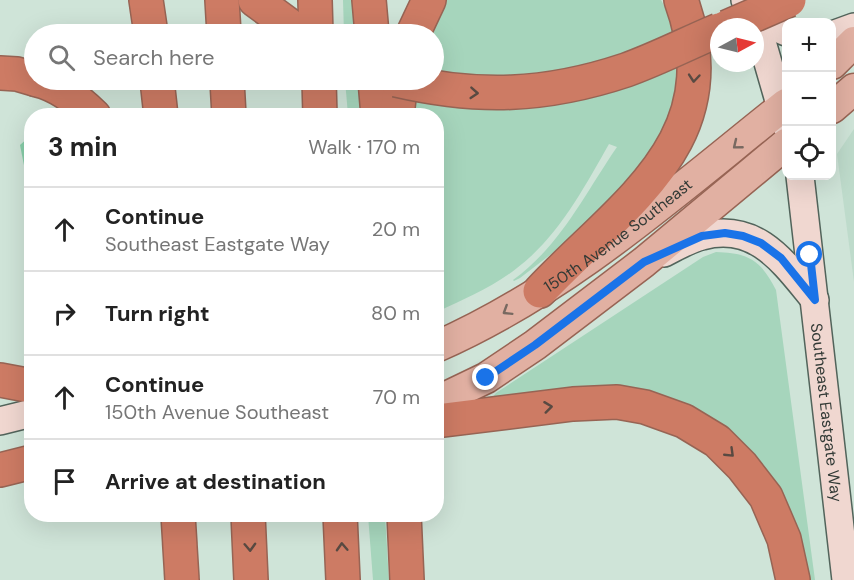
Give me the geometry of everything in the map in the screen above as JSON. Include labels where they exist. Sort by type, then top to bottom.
[{"type":"highway","points":[[146,0],[150,24]]},
{"type":"highway","points":[[222,0],[223,24]]},
{"type":"highway","points":[[233,0],[234,24]]},
{"type":"highway","points":[[255,0],[287,24]]},
{"type":"highway","points":[[315,0],[316,24]]},
{"type":"highway","points":[[369,0],[371,24]]},
{"type":"highway","points":[[391,0],[392,24]]},
{"type":"highway","points":[[418,24],[429,0]]},
{"type":"highway","points":[[540,291],[568,261],[610,224],[653,177],[675,142],[688,111],[695,68],[691,27],[681,0]]},
{"type":"highway","points":[[739,10],[789,0]]},
{"type":"highway","points":[[444,89],[488,94],[550,89],[628,69],[710,34]]},
{"type":"highway","points":[[0,73],[24,76]]},
{"type":"highway","points":[[61,90],[77,99],[86,108]]},
{"type":"highway","points":[[158,90],[160,108]]},
{"type":"highway","points":[[228,90],[229,108]]},
{"type":"highway","points":[[234,90],[235,108]]},
{"type":"highway","points":[[319,90],[320,108]]},
{"type":"highway","points":[[376,90],[377,108]]},
{"type":"highway","points":[[395,90],[396,108]]},
{"type":"highway","points":[[397,108],[400,90]]},
{"type":"highway","points":[[0,380],[24,384]]},
{"type":"highway","points":[[444,421],[573,404],[617,402],[645,407],[684,421],[717,441],[742,466],[766,497],[784,539],[793,580]]},
{"type":"highway","points":[[0,470],[24,464]]},
{"type":"highway","points":[[178,522],[180,572]]},
{"type":"highway","points":[[248,522],[251,580]]},
{"type":"highway","points":[[340,522],[343,580]]},
{"type":"highway","points":[[404,522],[407,580]]},
{"type":"highway","points":[[405,522],[413,580]]},
{"type":"main road","points":[[739,10],[782,30]]},
{"type":"main road","points":[[739,10],[760,35],[782,103]]},
{"type":"main road","points":[[836,33],[854,27]]},
{"type":"main road","points":[[836,59],[854,42]]},
{"type":"main road","points":[[836,104],[854,88]]},
{"type":"main road","name":"150th Avenue Southeast","points":[[444,343],[474,330],[570,271],[782,114]]},
{"type":"main road","name":"150th Avenue Southeast","points":[[444,398],[486,378],[535,345],[644,262],[782,147]]},
{"type":"main road","name":"Southeast Eastgate Way","points":[[800,180],[846,580]]},
{"type":"main road","points":[[644,262],[702,236],[725,233],[743,236],[761,243],[781,258],[815,300]]},
{"type":"main road","points":[[0,421],[24,415]]},
{"type":"main road","points":[[0,452],[24,452]]},
{"type":"shaded area","points":[[343,0],[356,0],[358,24],[344,24]]},
{"type":"shaded area","points":[[445,0],[661,0],[668,13],[684,61],[659,148],[585,228],[520,278],[513,280],[545,251],[571,218],[617,147],[609,144],[558,227],[532,256],[498,281],[444,309],[444,108],[409,108],[412,90],[444,90],[444,24],[432,24]]},
{"type":"shaded area","points":[[346,90],[364,90],[365,108],[347,108]]},
{"type":"shaded area","points":[[854,129],[854,282],[837,154]]},
{"type":"shaded area","points":[[24,141],[24,165],[20,145]]},
{"type":"shaded area","points":[[716,252],[738,254],[753,260],[765,272],[776,290],[815,580],[805,580],[711,421],[489,401],[496,393],[703,257]]},
{"type":"shaded area","points":[[369,522],[385,522],[389,580],[373,580]]},
{"type":"route","points":[[486,378],[535,345],[644,262],[702,236],[725,233],[743,236],[761,243],[781,258],[815,300],[810,255]]}]
